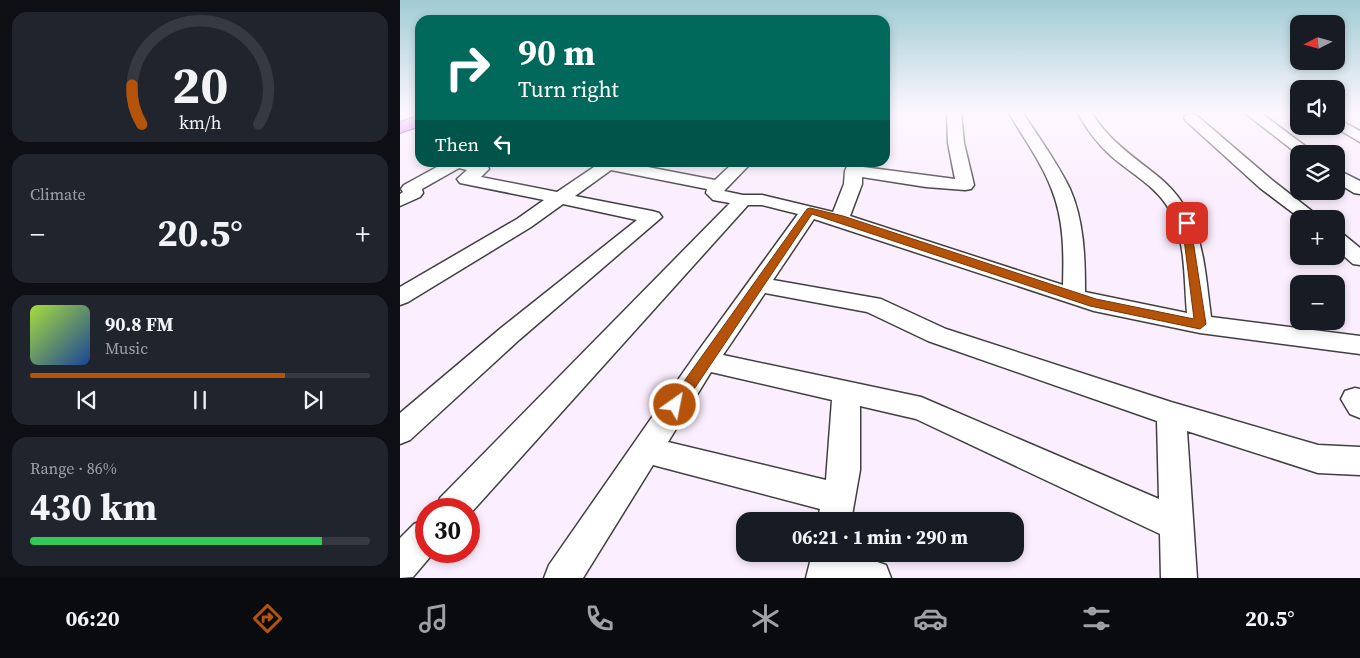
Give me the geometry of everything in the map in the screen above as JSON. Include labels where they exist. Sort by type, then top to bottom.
[{"type":"street","points":[[839,218],[853,184],[855,167],[926,182],[965,185],[956,140]]},
{"type":"street","points":[[1032,140],[1061,190],[1070,220],[1074,296]]},
{"type":"street","points":[[1102,140],[1164,192],[1178,207],[1187,223],[1200,324]]},
{"type":"street","points":[[1216,140],[1266,184],[1301,210]]},
{"type":"street","points":[[400,201],[414,193],[410,190],[412,187],[450,167]]},
{"type":"street","points":[[400,431],[510,334],[652,217],[466,178],[481,169],[473,167]]},
{"type":"street","points":[[400,297],[524,223],[600,167]]},
{"type":"street","points":[[625,167],[720,186]]},
{"type":"street","points":[[739,167],[715,193],[719,196],[743,200],[762,200],[839,218],[1094,303],[1200,324],[1360,345]]},
{"type":"street","points":[[1345,180],[1360,189]]},
{"type":"street","points":[[462,498],[743,200]]},
{"type":"street","points":[[562,578],[705,361],[810,211]]},
{"type":"street","points":[[1345,246],[1360,259]]},
{"type":"street","points":[[758,284],[873,305],[938,335],[1171,414],[1318,459],[1360,461]]},
{"type":"street","points":[[705,361],[920,409],[1176,524]]},
{"type":"street","points":[[646,450],[836,510],[844,470],[846,392]]},
{"type":"street","points":[[1171,414],[1180,578]]},
{"type":"street","points":[[400,564],[415,548]]},
{"type":"street","points":[[826,565],[873,578]]},
{"type":"route","points":[[675,405],[810,211],[839,218],[1094,303],[1200,324],[1187,223]]}]
